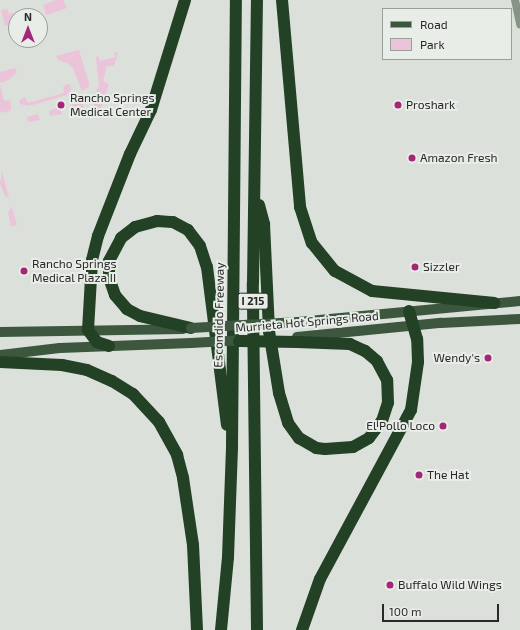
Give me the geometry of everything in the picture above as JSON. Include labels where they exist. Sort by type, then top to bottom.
[{"type":"highway","points":[[109,346],[97,342],[88,330],[92,260],[98,236],[130,154],[151,110],[186,0]]},
{"type":"highway","name":"Escondido Freeway","points":[[221,630],[228,557],[232,446],[236,0]]},
{"type":"highway","name":"I 215","points":[[257,0],[256,195],[253,283],[257,630]]},
{"type":"highway","points":[[282,0],[300,207],[312,243],[335,272],[372,291],[494,303]]},
{"type":"highway","points":[[239,341],[297,340],[350,344],[365,351],[377,361],[386,380],[388,403],[382,421],[369,438],[348,448],[324,449],[316,448],[300,438],[288,423],[275,374],[267,308],[264,224],[256,195]]},
{"type":"highway","points":[[191,328],[140,316],[127,309],[115,295],[109,278],[109,262],[121,238],[135,227],[157,221],[173,222],[188,230],[200,246],[207,267],[222,403],[232,446]]},
{"type":"highway","points":[[302,630],[320,579],[411,410],[418,362],[414,325],[409,311]]},
{"type":"highway","points":[[0,362],[62,365],[87,370],[112,381],[133,394],[159,422],[177,455],[183,478],[193,545],[197,630]]},
{"type":"main road","name":"Murrieta Hot Springs Road","points":[[0,332],[191,328],[298,322],[494,303],[520,302]]},
{"type":"main road","name":"Murrieta Hot Springs Road","points":[[297,340],[414,325],[520,319]]},
{"type":"main road","name":"Murrieta Hot Springs Road","points":[[0,355],[109,346],[239,341]]},
{"type":"street","points":[[515,0],[520,24]]},
{"type":"green space","points":[[56,0],[63,0],[67,8],[48,14],[48,8],[44,8],[43,5]]},
{"type":"green space","points":[[7,9],[8,25],[5,26],[1,10]]},
{"type":"green space","points":[[79,50],[89,83],[89,87],[82,91],[73,68],[67,63],[58,60],[56,56]]},
{"type":"green space","points":[[114,51],[118,53],[114,66],[107,66],[103,81],[109,84],[99,113],[96,113],[92,98],[99,86],[96,57],[98,56],[100,61],[116,57]]},
{"type":"green space","points":[[15,68],[17,72],[9,80],[0,83],[0,72]]},
{"type":"green space","points":[[67,84],[71,85],[71,90],[67,95],[29,106],[20,104],[19,100],[25,97],[28,103],[64,93],[63,87]]},
{"type":"green space","points":[[0,85],[4,101],[10,100],[11,103],[11,109],[6,113],[0,111]]},
{"type":"green space","points":[[82,101],[84,107],[73,110],[72,104]]},
{"type":"green space","points":[[60,107],[62,114],[50,116],[49,111]]},
{"type":"green space","points":[[38,114],[40,120],[28,122],[27,117]]},
{"type":"green space","points":[[2,171],[9,198],[5,196],[0,184]]},
{"type":"green space","points":[[12,207],[17,225],[11,227],[8,212]]},
{"type":"place","name":"Rancho Springs Medical Center","points":[[61,105]]},
{"type":"place","name":"Proshark","points":[[398,105]]},
{"type":"place","name":"Amazon Fresh","points":[[412,158]]},
{"type":"place","name":"Sizzler","points":[[415,267]]},
{"type":"place","name":"Rancho Springs Medical Plaza II","points":[[24,271]]},
{"type":"place","name":"Wendy's","points":[[488,358]]},
{"type":"place","name":"El Pollo Loco","points":[[443,426]]},
{"type":"place","name":"The Hat","points":[[419,475]]},
{"type":"place","name":"Buffalo Wild Wings","points":[[390,585]]}]
